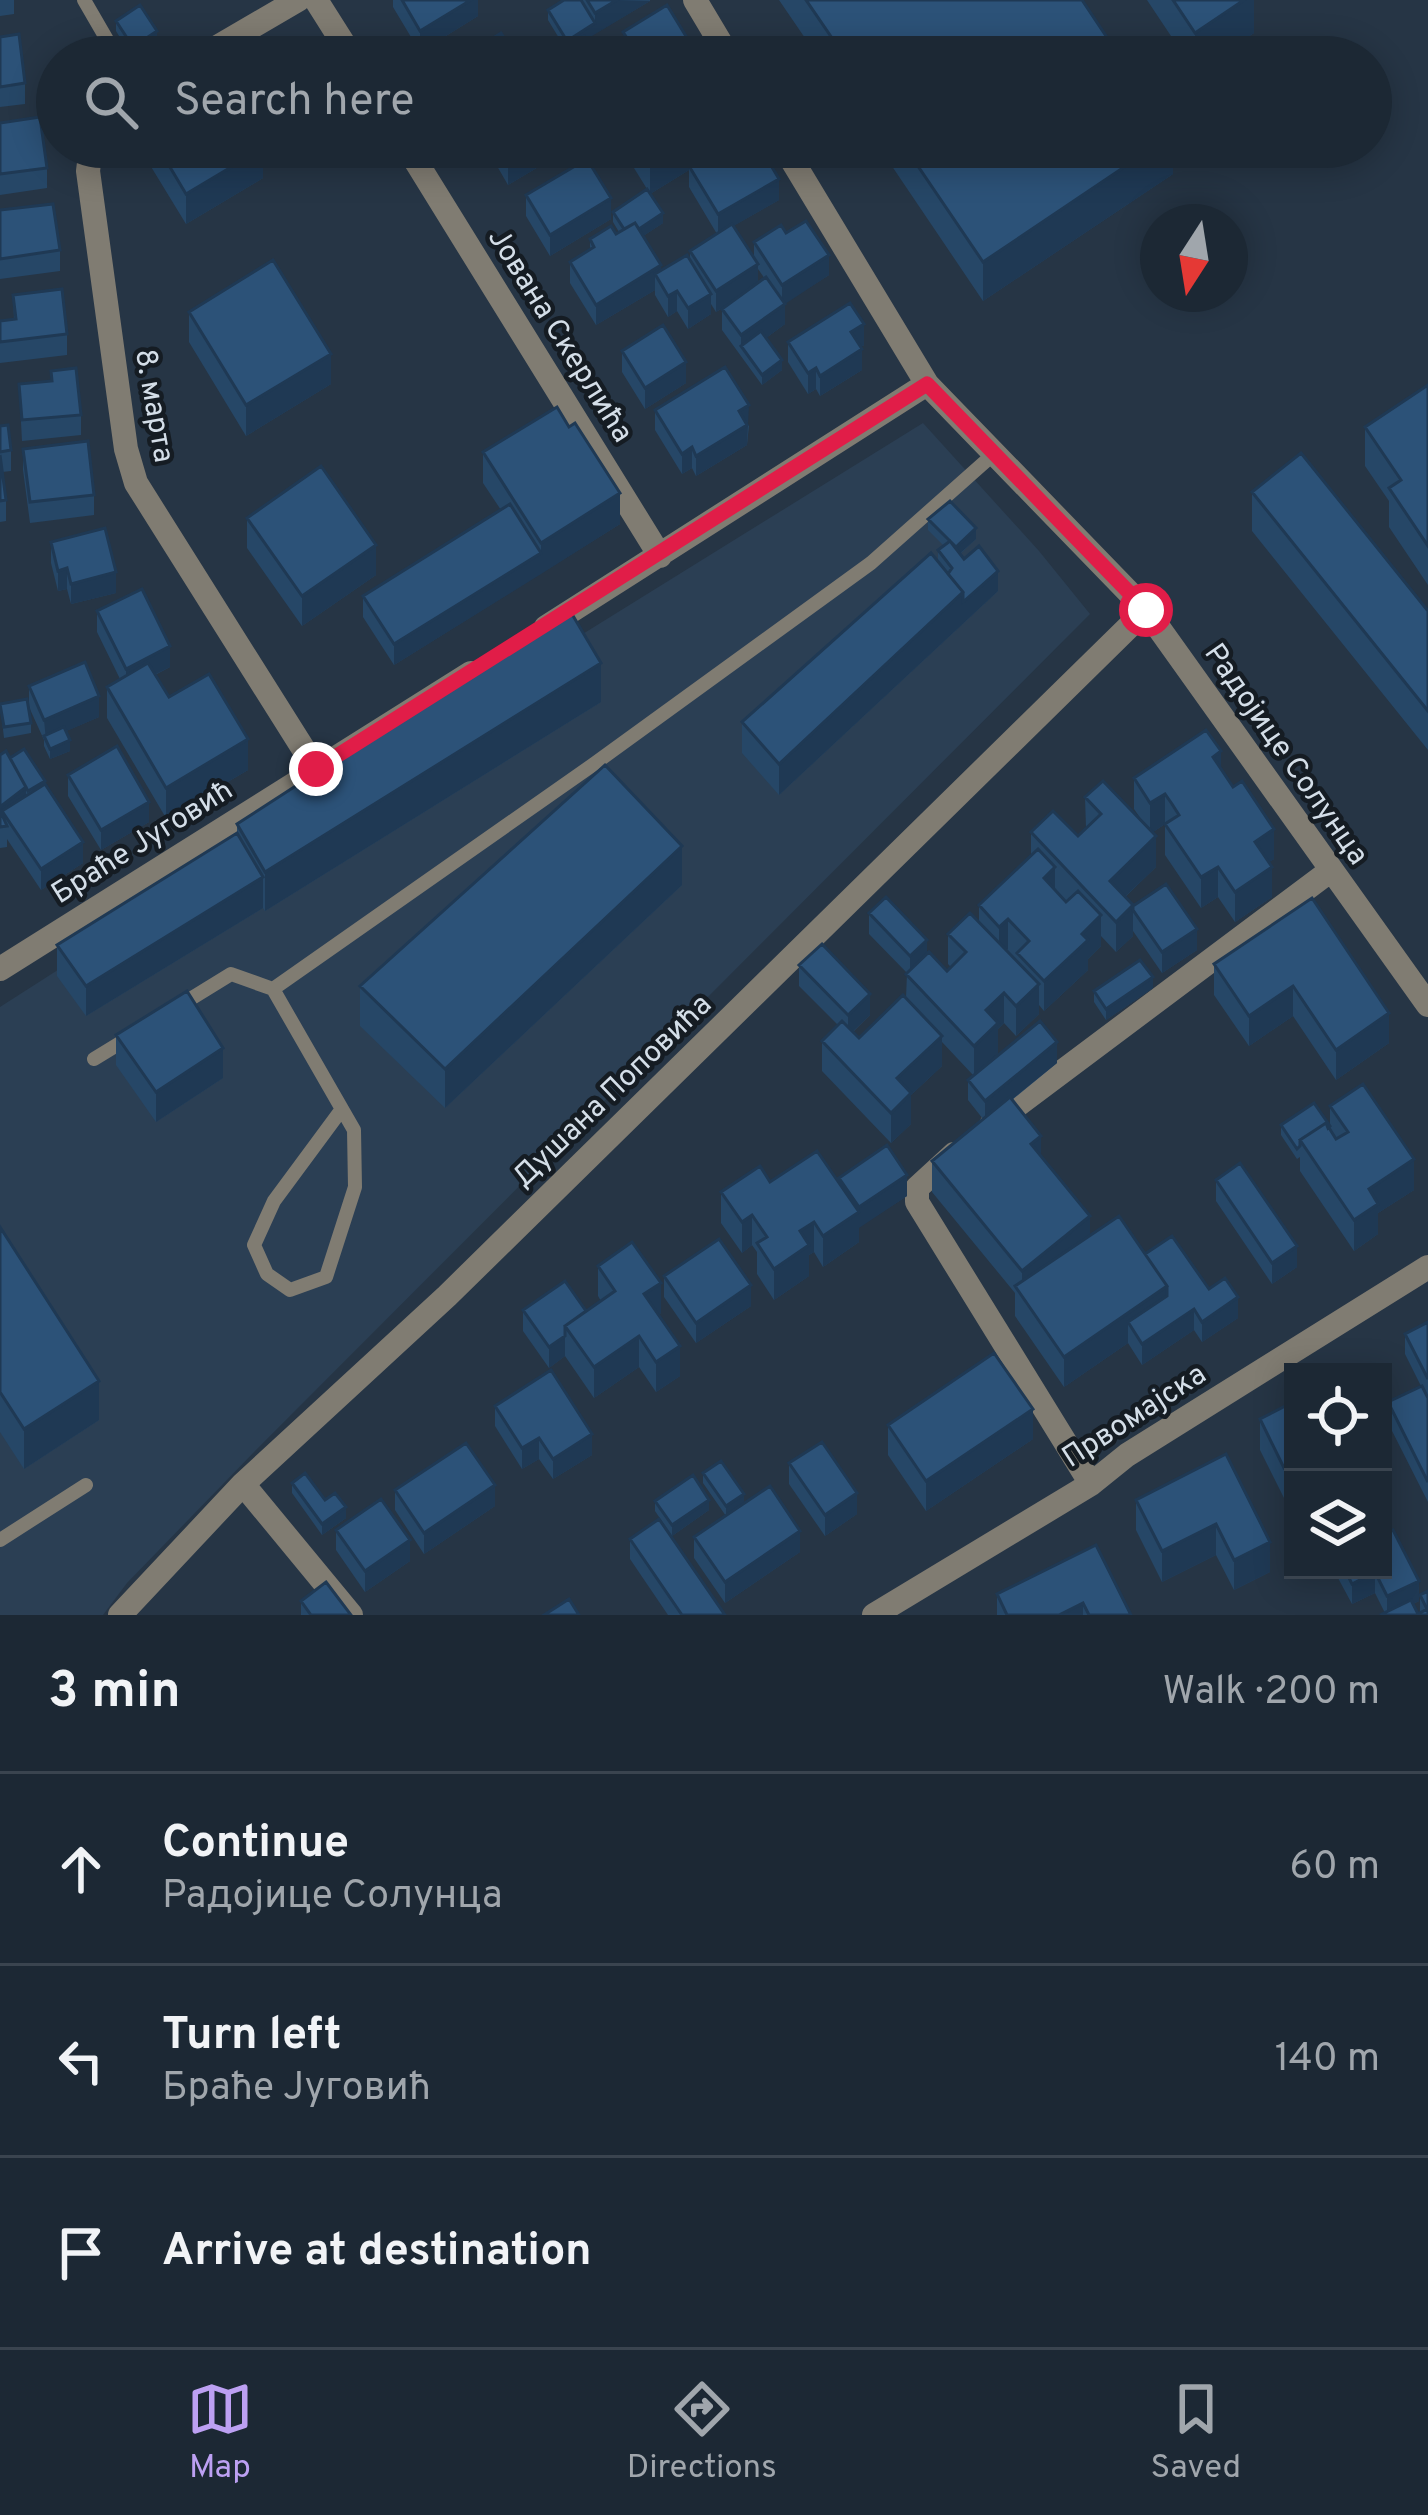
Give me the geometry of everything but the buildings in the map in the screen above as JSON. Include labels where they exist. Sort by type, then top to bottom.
[{"type":"street","points":[[236,36],[298,0]]},
{"type":"street","points":[[316,0],[339,36]]},
{"type":"street","points":[[695,0],[716,36]]},
{"type":"street","name":"8. марта","points":[[91,168],[126,449],[136,484],[316,769]]},
{"type":"street","name":"Јована Скерлића","points":[[420,168],[660,556]]},
{"type":"street","name":"Радојице Солунца","points":[[797,168],[927,384],[1146,610],[1428,1005]]},
{"type":"street","name":"Браће Југовић","points":[[0,969],[927,384]]},
{"type":"street","name":"Душана Поповића","points":[[120,1615],[243,1484],[480,1264],[1146,610]]},
{"type":"street","points":[[1091,1484],[917,1202],[916,1188],[1086,1051],[1330,871]]},
{"type":"street","name":"Првомајска","points":[[874,1615],[1091,1484],[1127,1455],[1428,1267]]},
{"type":"street","points":[[243,1484],[351,1615]]},
{"type":"lane","points":[[84,0],[105,36]]},
{"type":"lane","points":[[273,989],[871,563],[996,452]]},
{"type":"lane","points":[[172,1011],[231,974],[273,989],[342,1109],[354,1130],[355,1187],[326,1277],[290,1290],[267,1274],[254,1245],[274,1201],[342,1109]]},
{"type":"lane","points":[[94,1059],[152,1023]]},
{"type":"lane","points":[[0,1540],[86,1485]]},
{"type":"shaded area","points":[[923,423],[1090,614],[255,1451],[127,1583],[103,1615],[0,1615],[0,1007],[565,645]]},
{"type":"route","points":[[316,769],[927,384],[1146,610]]}]
